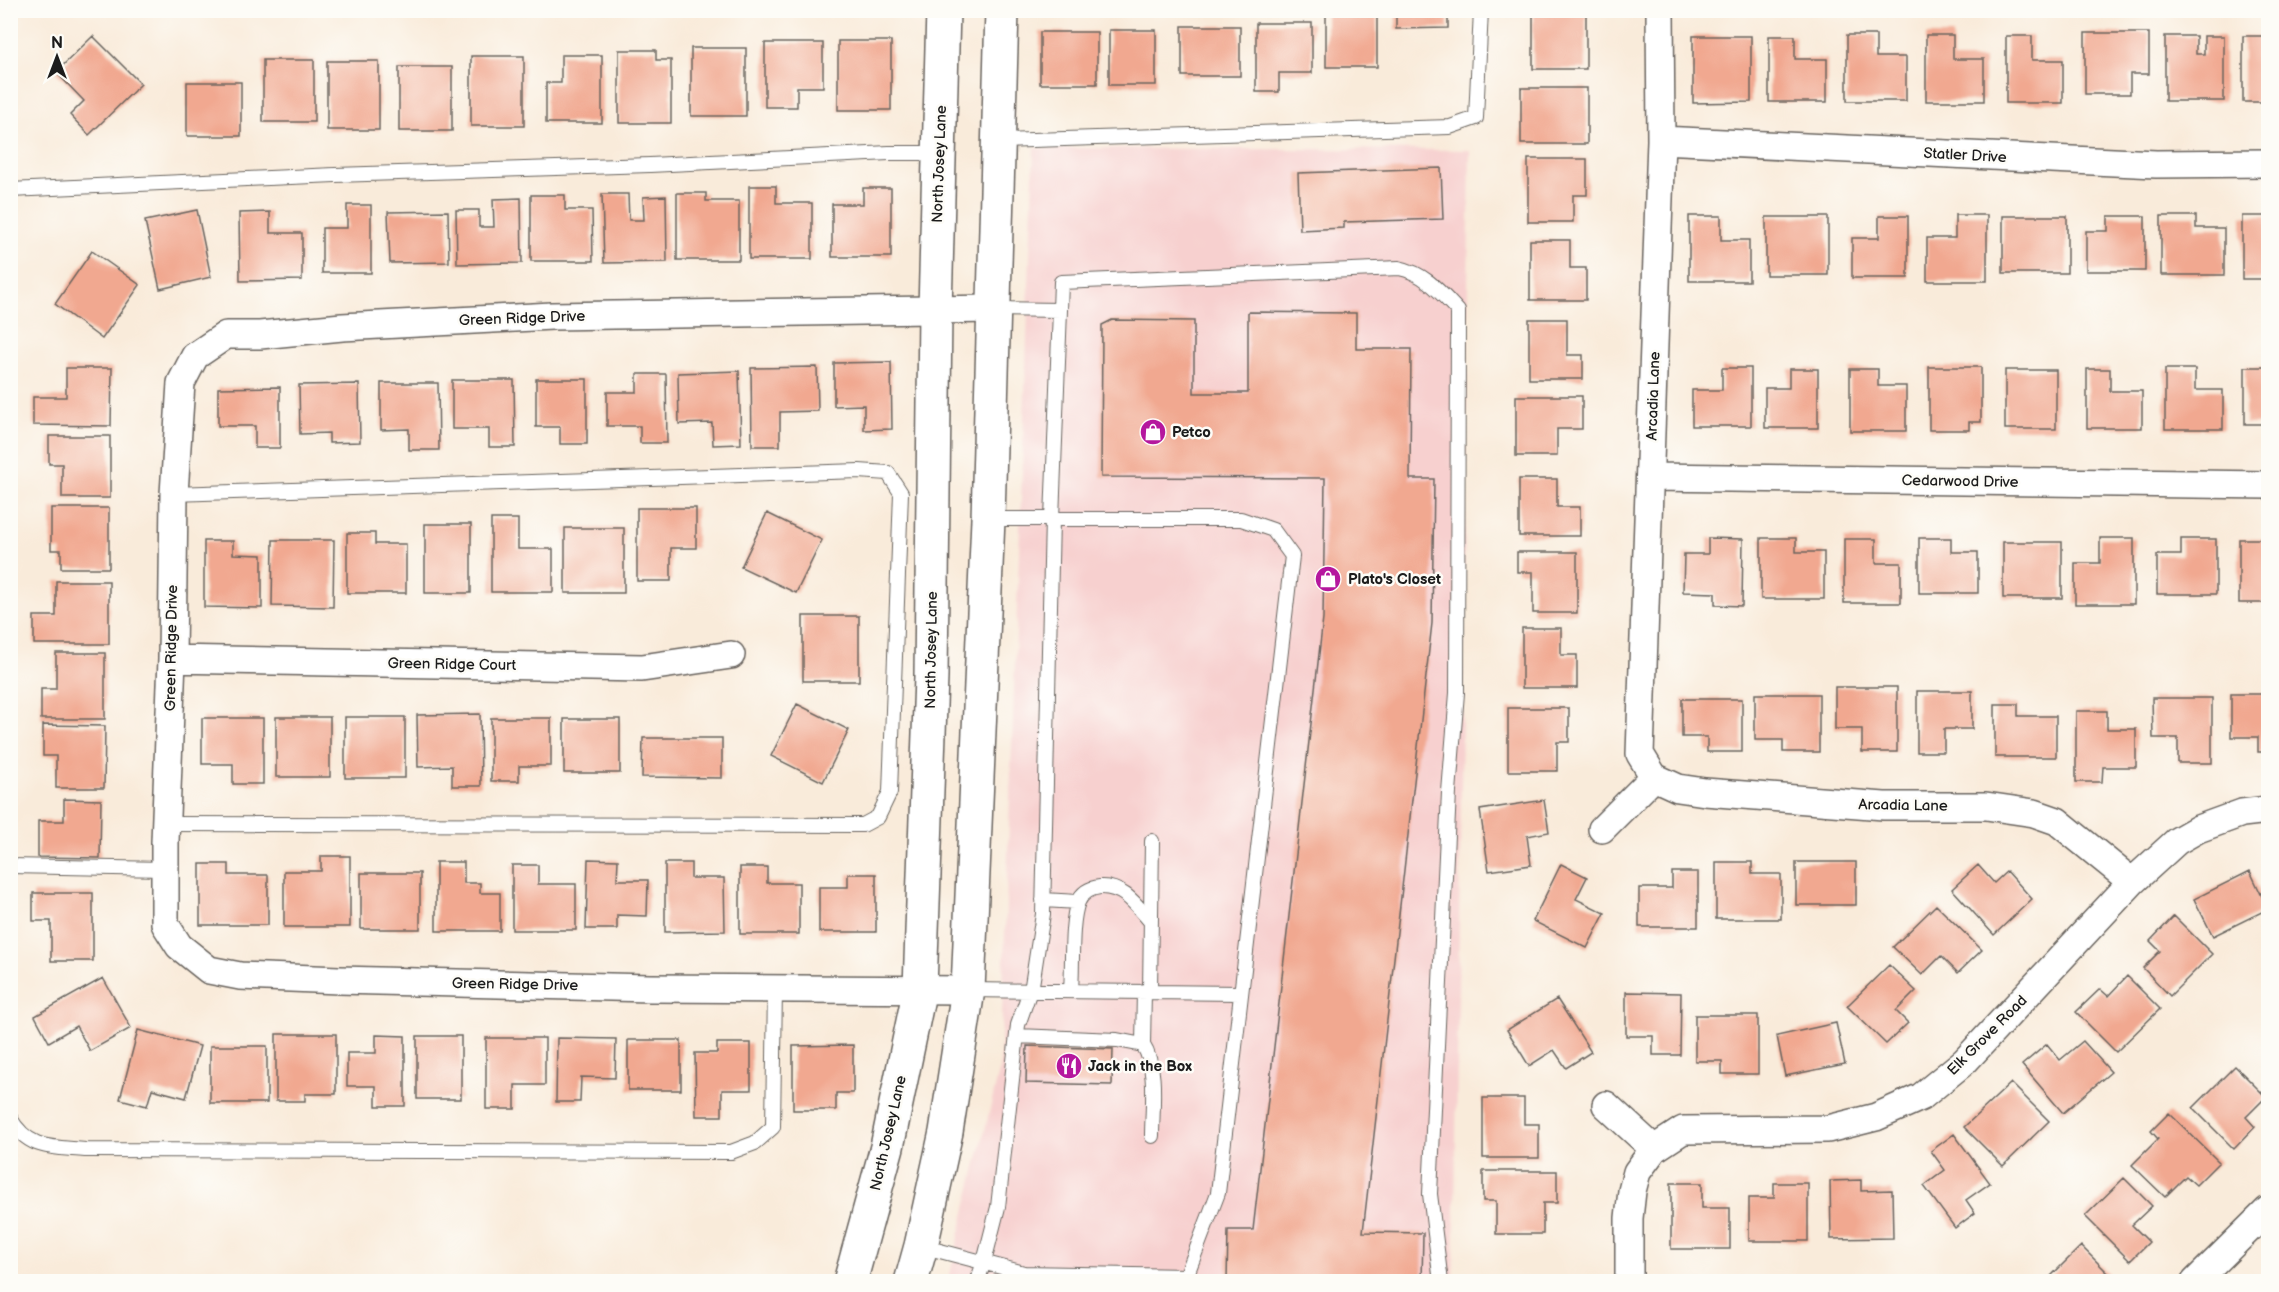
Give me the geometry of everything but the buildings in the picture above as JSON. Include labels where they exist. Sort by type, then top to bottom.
[{"type":"main road","name":"North Josey Lane","points":[[850,1281],[887,1147],[920,988],[931,677],[935,310],[943,10]]},
{"type":"main road","points":[[911,1281],[946,1132],[968,990],[988,519],[1002,10]]},
{"type":"street","name":"Arcadia Lane","points":[[1660,10],[1661,140],[1640,754],[1654,777],[1678,788],[1884,806],[1986,806],[2034,813],[2057,821],[2132,882]]},
{"type":"street","name":"Statler Drive","points":[[1661,140],[2156,164],[2268,163]]},
{"type":"street","name":"Green Ridge Drive","points":[[968,990],[650,988],[328,980],[240,976],[208,970],[178,946],[165,924],[174,495],[181,383],[195,356],[226,335],[261,335],[342,327],[552,316],[993,309]]},
{"type":"street","name":"Cedarwood Drive","points":[[1651,477],[2268,485]]},
{"type":"street","name":"Green Ridge Court","points":[[172,659],[642,668],[731,655]]},
{"type":"street","points":[[1602,829],[1654,777]]},
{"type":"street","name":"Elk Grove Road","points":[[1629,1281],[1629,1218],[1632,1191],[1637,1172],[1654,1149],[1683,1130],[1828,1129],[1850,1125],[1876,1117],[1921,1097],[1965,1061],[2132,882],[2177,841],[2198,829],[2242,813],[2268,810]]},
{"type":"street","points":[[1606,1105],[1654,1149]]},
{"type":"street","points":[[2195,1281],[2268,1210]]},
{"type":"lane","points":[[998,141],[1450,126],[1476,118],[1481,10]]},
{"type":"lane","points":[[10,190],[650,165],[889,153],[939,153]]},
{"type":"lane","points":[[977,1281],[984,1263],[998,1207],[1018,1025],[1030,990],[1043,914],[1052,519],[1061,282],[1399,268],[1412,271],[1433,285],[1458,311],[1456,693],[1449,792],[1430,1194],[1441,1281]]},
{"type":"lane","points":[[993,309],[1060,310]]},
{"type":"lane","points":[[166,824],[863,825],[878,818],[890,792],[901,493],[888,473],[859,471],[174,495]]},
{"type":"lane","points":[[921,1246],[1024,1273],[1185,1279],[1218,1193],[1292,556],[1273,530],[1241,519],[988,519]]},
{"type":"lane","points":[[1152,841],[1151,922],[1143,1045],[1152,1066],[1152,1136]]},
{"type":"lane","points":[[10,866],[165,869]]},
{"type":"lane","points":[[1071,990],[1075,917],[1078,902],[1091,888],[1112,888],[1128,896],[1151,922]]},
{"type":"lane","points":[[1043,900],[1078,902]]},
{"type":"lane","points":[[10,1118],[18,1132],[40,1146],[85,1150],[731,1152],[755,1143],[774,1127],[775,988]]},
{"type":"lane","points":[[968,990],[1241,993]]},
{"type":"lane","points":[[1017,1036],[1117,1040],[1143,1045]]},
{"type":"shaded area","points":[[1034,148],[1470,150],[1454,1281],[948,1282],[1000,1068]]},
{"type":"place","name":"Petco","points":[[1153,432]]},
{"type":"place","name":"Plato's Closet","points":[[1328,579]]},
{"type":"place","name":"Jack in the Box","points":[[1069,1066]]}]
